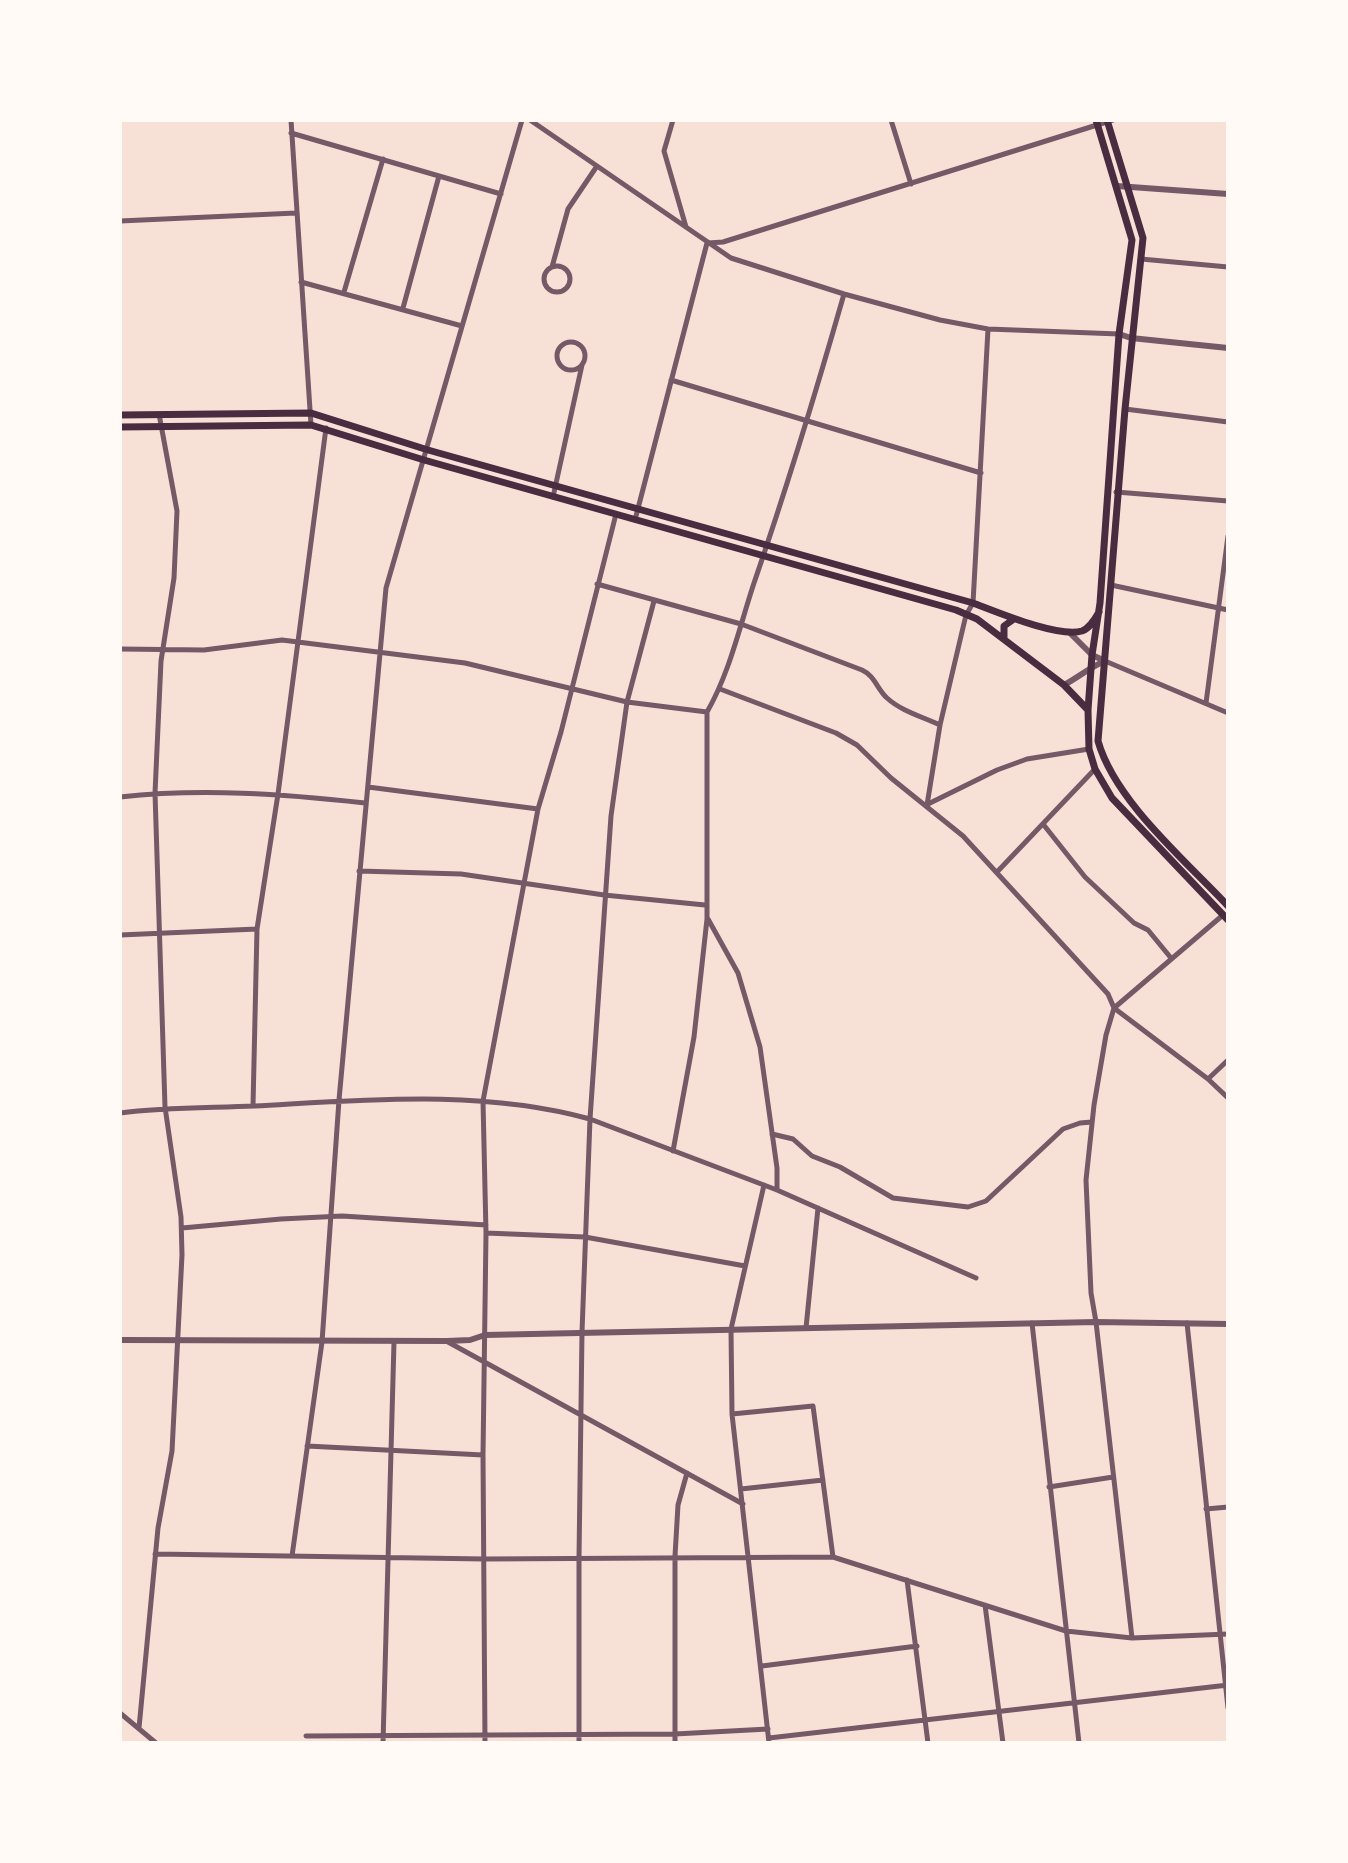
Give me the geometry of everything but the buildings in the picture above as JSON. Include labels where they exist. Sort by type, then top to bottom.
[{"type":"main road","points":[[1109,121],[1141,227],[1141,259],[1117,492],[1098,741],[1103,759],[1125,795],[1228,906]]},
{"type":"main road","points":[[1097,122],[1132,240],[1119,334],[1099,612],[1091,666],[1089,749],[1095,769],[1112,798],[1225,918]]},
{"type":"main road","points":[[120,415],[311,413],[428,450],[973,603],[1014,619],[1069,632],[1088,627],[1099,612]]},
{"type":"main road","points":[[120,427],[311,425],[326,428],[424,460],[966,615],[977,619],[1064,685],[1088,710]]},
{"type":"main road","points":[[1004,641],[1004,626],[1014,619]]},
{"type":"street","points":[[291,120],[311,425]]},
{"type":"street","points":[[292,1556],[322,1342],[339,1100],[386,588],[522,120]]},
{"type":"street","points":[[530,120],[731,258],[844,294],[940,320],[988,329],[1119,334],[1131,338],[1228,348]]},
{"type":"street","points":[[673,120],[664,151],[686,228]]},
{"type":"street","points":[[891,120],[911,184]]},
{"type":"street","points":[[707,243],[723,242],[1097,122],[1109,121]]},
{"type":"street","points":[[291,133],[501,194]]},
{"type":"street","points":[[344,292],[383,159]]},
{"type":"street","points":[[552,267],[564,268],[569,274],[568,286],[561,291],[553,291],[546,286],[546,273],[552,267],[568,209],[597,166]]},
{"type":"street","points":[[403,308],[439,176]]},
{"type":"street","points":[[1117,186],[1228,194]]},
{"type":"street","points":[[120,221],[296,213]]},
{"type":"street","points":[[635,520],[707,243]]},
{"type":"street","points":[[1141,259],[1228,267]]},
{"type":"street","points":[[301,282],[462,326]]},
{"type":"street","points":[[673,1151],[694,1037],[707,919],[707,712],[720,689],[768,545],[844,294]]},
{"type":"street","points":[[927,805],[940,725],[966,615],[973,603],[988,329]]},
{"type":"street","points":[[553,497],[585,352],[580,345],[567,343],[559,348],[557,357],[560,366],[569,370],[582,365]]},
{"type":"street","points":[[671,380],[981,473]]},
{"type":"street","points":[[1125,409],[1228,422]]},
{"type":"street","points":[[139,1728],[155,1554],[172,1451],[182,1228],[165,1107],[155,793],[162,650],[174,578],[177,511],[159,414]]},
{"type":"street","points":[[253,1106],[257,929],[326,428]]},
{"type":"street","points":[[1107,493],[1228,501]]},
{"type":"street","points":[[485,1740],[483,1362],[486,1225],[483,1101],[538,809],[561,732],[616,514]]},
{"type":"street","points":[[1206,703],[1228,536]]},
{"type":"street","points":[[597,584],[741,624],[870,674],[884,695],[894,703],[940,725]]},
{"type":"street","points":[[1111,585],[1228,610]]},
{"type":"street","points":[[579,1743],[582,1332],[590,1119],[604,895],[627,702],[654,601]]},
{"type":"street","points":[[1069,632],[1092,655],[1228,713]]},
{"type":"street","points":[[120,649],[204,650],[269,641],[380,652],[465,663],[627,702],[707,712]]},
{"type":"street","points":[[1064,685],[1091,666],[1105,661]]},
{"type":"street","points":[[720,689],[836,733],[857,745],[891,778],[963,836],[1108,994],[1114,1008],[1208,1079],[1228,1098]]},
{"type":"street","points":[[927,805],[997,770],[1027,759],[1089,749]]},
{"type":"street","points":[[997,872],[1095,769]]},
{"type":"street","points":[[368,787],[538,809]]},
{"type":"street","points":[[120,797],[155,793],[278,794],[365,803]]},
{"type":"street","points":[[1043,824],[1085,877],[1134,923],[1148,930],[1171,958]]},
{"type":"street","points":[[359,871],[461,874],[604,895],[705,905]]},
{"type":"street","points":[[1132,1638],[1091,1293],[1086,1180],[1092,1122],[1106,1035],[1114,1008],[1171,958],[1225,918]]},
{"type":"street","points":[[707,919],[738,973],[760,1047],[777,1190]]},
{"type":"street","points":[[120,935],[257,929]]},
{"type":"street","points":[[1208,1079],[1228,1060]]},
{"type":"street","points":[[120,1113],[165,1107],[253,1106],[339,1100],[515,1102],[590,1119],[764,1185],[976,1278]]},
{"type":"street","points":[[772,1134],[793,1139],[812,1156],[840,1167],[893,1198],[968,1207],[986,1201],[1063,1129],[1092,1122]]},
{"type":"street","points":[[764,1185],[731,1329],[732,1414],[769,1740],[925,1718],[1227,1685]]},
{"type":"street","points":[[806,1328],[818,1208]]},
{"type":"street","points":[[182,1228],[330,1217],[486,1225]]},
{"type":"street","points":[[486,1233],[585,1237],[745,1266]]},
{"type":"street","points":[[120,1340],[394,1342],[582,1332],[1096,1322],[1228,1324]]},
{"type":"street","points":[[1032,1323],[1079,1743]]},
{"type":"street","points":[[1187,1323],[1206,1509],[1224,1634],[1228,1708]]},
{"type":"street","points":[[447,1341],[743,1504]]},
{"type":"street","points":[[383,1740],[394,1342]]},
{"type":"street","points":[[732,1414],[813,1406],[833,1557]]},
{"type":"street","points":[[307,1446],[483,1455]]},
{"type":"street","points":[[675,1743],[675,1556],[678,1505],[687,1473]]},
{"type":"street","points":[[1049,1487],[1113,1477]]},
{"type":"street","points":[[741,1489],[823,1480]]},
{"type":"street","points":[[1206,1509],[1228,1507]]},
{"type":"street","points":[[155,1554],[389,1559],[833,1557],[1066,1631],[1132,1638],[1224,1634]]},
{"type":"street","points":[[907,1580],[928,1743]]},
{"type":"street","points":[[985,1605],[1003,1743]]},
{"type":"street","points":[[762,1666],[917,1646]]},
{"type":"street","points":[[120,1713],[156,1743]]},
{"type":"street","points":[[306,1736],[485,1740],[579,1733],[675,1734],[768,1729]]}]
